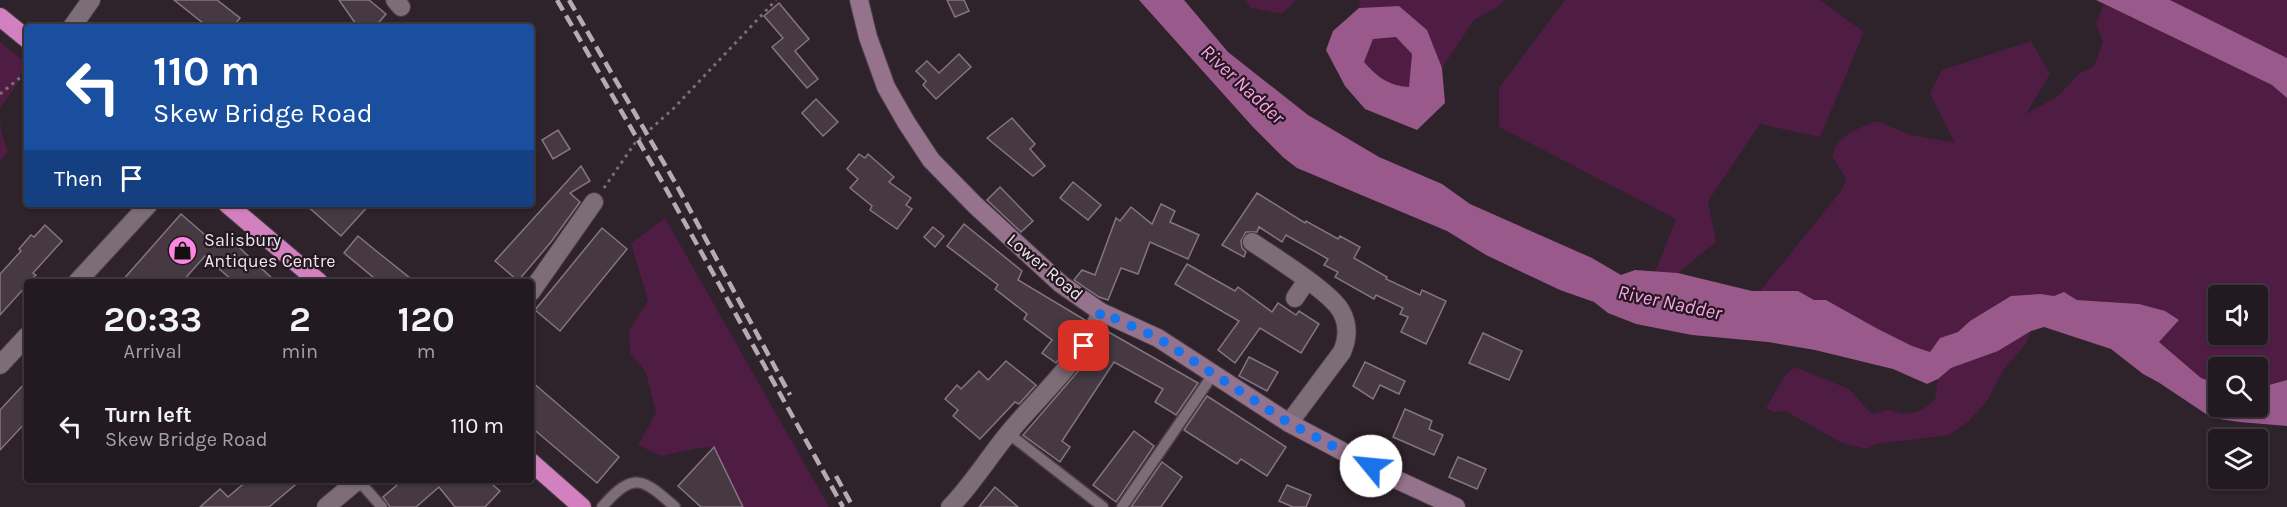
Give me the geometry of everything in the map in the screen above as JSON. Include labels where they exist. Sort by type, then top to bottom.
[{"type":"highway","points":[[0,17],[24,37]]},
{"type":"highway","points":[[231,207],[315,279]]},
{"type":"highway","points":[[534,465],[582,507]]},
{"type":"street","points":[[74,24],[92,0]]},
{"type":"street","name":"Lower Road","points":[[859,0],[868,37],[886,87],[931,160],[975,205],[1061,284],[1101,312],[1158,338],[1289,423],[1391,477],[1456,507]]},
{"type":"street","points":[[534,288],[594,202]]},
{"type":"street","points":[[80,279],[146,207]]},
{"type":"street","points":[[1252,242],[1307,280],[1337,305],[1347,327],[1346,344],[1342,352],[1289,423]]},
{"type":"street","points":[[1295,298],[1307,280]]},
{"type":"street","points":[[954,506],[1008,434],[1076,358],[1093,334],[1101,312]]},
{"type":"street","points":[[0,365],[24,339]]},
{"type":"street","points":[[326,507],[354,483]]},
{"type":"lane","points":[[1122,507],[1214,373]]},
{"type":"lane","points":[[1008,434],[1103,507]]},
{"type":"lane","points":[[602,507],[626,484],[640,482],[651,485],[675,507]]},
{"type":"lane","points":[[361,483],[382,507]]},
{"type":"path","points":[[594,202],[634,143],[674,108],[776,0]]},
{"type":"path","points":[[0,94],[24,74]]},
{"type":"shaded area","points":[[1244,0],[1296,0],[1282,14],[1251,8]]},
{"type":"shaded area","points":[[1360,0],[1504,0],[1500,5],[1474,20],[1442,68],[1427,30],[1399,6],[1359,8]]},
{"type":"shaded area","points":[[1565,0],[1820,0],[1864,32],[1820,137],[1760,124],[1708,201],[1716,242],[1678,273],[1655,272],[1676,219],[1499,127],[1499,88]]},
{"type":"shaded area","points":[[2170,0],[2287,0],[2287,58]]},
{"type":"shaded area","points":[[2104,4],[2272,85],[2287,98],[2287,380],[2268,385],[2268,357],[2208,357],[2208,380],[2201,378],[2159,342],[2178,321],[2139,304],[2077,300],[2064,292],[2054,296],[2041,294],[1970,321],[1958,332],[1940,338],[1930,352],[1878,329],[1826,300],[1814,300],[1798,291],[1760,291],[1842,190],[1846,178],[1832,156],[1839,142],[1849,133],[1877,121],[1911,135],[1955,143],[1930,93],[1942,70],[2031,41],[2050,74],[2026,114],[2058,96],[2080,73],[2094,66],[2103,42],[2096,24]]},
{"type":"shaded area","points":[[1396,37],[1412,54],[1410,87],[1384,80],[1364,62],[1373,39]]},
{"type":"shaded area","points":[[0,42],[24,61],[24,68],[17,84],[0,108]]},
{"type":"shaded area","points":[[0,108],[1,132],[8,152],[0,161]]},
{"type":"shaded area","points":[[665,218],[829,507],[743,507],[714,447],[661,456],[638,445],[656,413],[646,372],[630,353],[629,330],[648,301],[631,243]]},
{"type":"shaded area","points":[[2031,331],[2026,344],[2004,369],[1987,401],[1968,422],[1949,435],[1876,444],[1867,449],[1842,443],[1785,411],[1773,412],[1766,408],[1786,374],[1795,367],[1849,389],[1872,414],[1888,410],[1904,414],[1920,411],[1935,400],[1938,379],[1951,368],[1998,351]]},
{"type":"water","name":"River Nadder","points":[[1139,0],[1184,0],[1228,52],[1308,115],[1379,157],[1442,184],[1470,204],[1592,258],[1621,275],[1635,270],[1678,273],[1752,291],[1798,291],[1814,300],[1826,300],[1912,346],[1930,352],[1940,338],[1958,332],[1970,321],[2011,296],[2041,294],[2054,296],[2064,292],[2077,300],[2139,304],[2165,311],[2179,320],[2159,342],[2201,378],[2208,380],[2208,415],[2143,374],[2111,349],[2044,327],[2031,331],[1998,351],[1951,368],[1938,379],[1927,384],[1893,369],[1815,350],[1768,342],[1692,335],[1636,324],[1608,313],[1594,302],[1560,290],[1486,255],[1447,231],[1297,168],[1252,126]]},
{"type":"water","points":[[2096,0],[2170,0],[2287,58],[2287,98],[2272,85]]},
{"type":"water","points":[[1399,6],[1427,30],[1442,68],[1445,103],[1417,130],[1365,109],[1345,86],[1326,50],[1333,31],[1359,8]],"holes":[[[1396,37],[1412,54],[1409,87],[1395,85],[1384,80],[1364,62],[1373,39]]]},
{"type":"water","points":[[2287,380],[2287,426],[2210,417],[2268,417],[2268,385]]},
{"type":"building","points":[[174,0],[217,0],[240,18],[235,24],[204,24]]},
{"type":"building","points":[[339,0],[369,0],[386,14],[378,24],[356,24]]},
{"type":"building","points":[[947,0],[964,0],[969,11],[955,17]]},
{"type":"building","points":[[779,3],[809,39],[795,51],[818,79],[807,88],[772,47],[783,38],[764,16]]},
{"type":"building","points":[[959,54],[971,67],[936,99],[923,85],[926,81],[916,71],[927,61],[939,73]]},
{"type":"building","points":[[816,99],[838,122],[823,136],[802,113]]},
{"type":"building","points":[[1012,118],[1035,144],[1030,149],[1045,166],[1033,176],[987,138]]},
{"type":"building","points":[[558,130],[570,149],[553,159],[542,140]]},
{"type":"building","points":[[859,154],[865,158],[868,154],[894,177],[889,182],[911,198],[906,205],[912,209],[897,229],[870,210],[872,206],[850,188],[858,179],[847,169]]},
{"type":"building","points":[[581,166],[590,181],[570,193],[580,202],[551,242],[520,279],[516,279],[495,261]]},
{"type":"building","points":[[1073,182],[1101,205],[1088,220],[1060,198]]},
{"type":"building","points":[[1000,187],[1033,221],[1021,232],[987,200]]},
{"type":"building","points":[[1257,193],[1305,223],[1306,221],[1338,239],[1340,236],[1360,247],[1354,258],[1387,277],[1386,279],[1420,295],[1422,290],[1446,301],[1426,344],[1401,332],[1408,317],[1400,314],[1403,308],[1376,295],[1374,299],[1335,277],[1338,272],[1324,265],[1328,259],[1286,235],[1282,242],[1259,227],[1257,232],[1246,232],[1241,241],[1242,248],[1246,252],[1244,257],[1222,245]]},
{"type":"building","points":[[1161,204],[1175,211],[1170,222],[1199,235],[1188,259],[1150,242],[1138,274],[1121,268],[1108,300],[1099,297],[1074,280],[1082,270],[1095,275],[1116,218],[1120,221],[1131,207],[1152,224]]},
{"type":"building","points":[[308,207],[367,207],[341,236]]},
{"type":"building","points":[[181,214],[219,247],[228,237],[273,279],[231,279],[205,256],[185,279],[124,279]]},
{"type":"building","points":[[964,224],[1022,271],[1018,280],[1085,320],[1056,363],[1042,353],[1052,340],[1024,319],[1027,314],[995,289],[998,285],[947,246]]},
{"type":"building","points":[[45,225],[62,241],[33,273],[36,275],[31,279],[24,279],[24,288],[0,315],[0,274],[21,251],[19,249],[31,235],[34,237]]},
{"type":"building","points":[[933,227],[944,236],[935,247],[924,237]]},
{"type":"building","points":[[602,228],[627,249],[560,331],[535,310]]},
{"type":"building","points":[[358,236],[411,279],[375,279],[344,253]]},
{"type":"building","points":[[1187,264],[1235,291],[1238,287],[1272,312],[1278,303],[1296,315],[1299,311],[1319,324],[1301,353],[1260,328],[1235,363],[1218,350],[1239,321],[1175,284]]},
{"type":"building","points":[[1105,330],[1198,383],[1176,415],[1155,402],[1163,389],[1114,362],[1062,441],[1070,447],[1060,462],[1023,435],[1080,369]]},
{"type":"building","points":[[1483,333],[1522,351],[1509,380],[1469,363]]},
{"type":"building","points":[[1249,357],[1278,372],[1267,391],[1239,376]]},
{"type":"building","points":[[1006,361],[1036,385],[1019,404],[1015,402],[980,439],[953,416],[958,410],[945,399],[957,385],[961,389],[979,371],[988,380]]},
{"type":"building","points":[[1365,362],[1405,381],[1399,394],[1380,385],[1373,399],[1353,386]]},
{"type":"building","points":[[24,384],[24,424],[0,450],[0,410]]},
{"type":"building","points":[[534,384],[619,457],[597,483],[534,430]]},
{"type":"building","points":[[1207,396],[1286,447],[1267,476],[1241,459],[1237,464],[1184,430]]},
{"type":"building","points":[[1405,409],[1432,421],[1429,429],[1443,435],[1434,455],[1393,437]]},
{"type":"building","points":[[1134,431],[1154,446],[1116,502],[1093,485]]},
{"type":"building","points":[[714,447],[743,507],[701,507],[678,486]]},
{"type":"building","points":[[1458,457],[1486,469],[1477,489],[1449,477]]},
{"type":"building","points":[[1162,462],[1182,477],[1161,507],[1131,507]]},
{"type":"building","points":[[244,483],[297,483],[269,507],[200,507],[220,489],[228,497]]},
{"type":"building","points":[[399,483],[491,483],[500,491],[485,507],[455,507],[439,487],[416,507],[390,507],[383,497]]},
{"type":"building","points":[[1287,485],[1311,495],[1306,507],[1293,507],[1279,501]]},
{"type":"building","points":[[995,487],[1018,507],[979,507]]},
{"type":"railway","points":[[557,0],[660,178],[843,507]]},
{"type":"railway","points":[[569,0],[676,184],[790,395]]},
{"type":"railway","points":[[836,476],[853,507]]},
{"type":"place","name":"Salisbury Antiques Centre","points":[[183,250]]},
{"type":"route","points":[[1084,346],[1093,334],[1101,312],[1158,338],[1289,423],[1371,466]]}]
